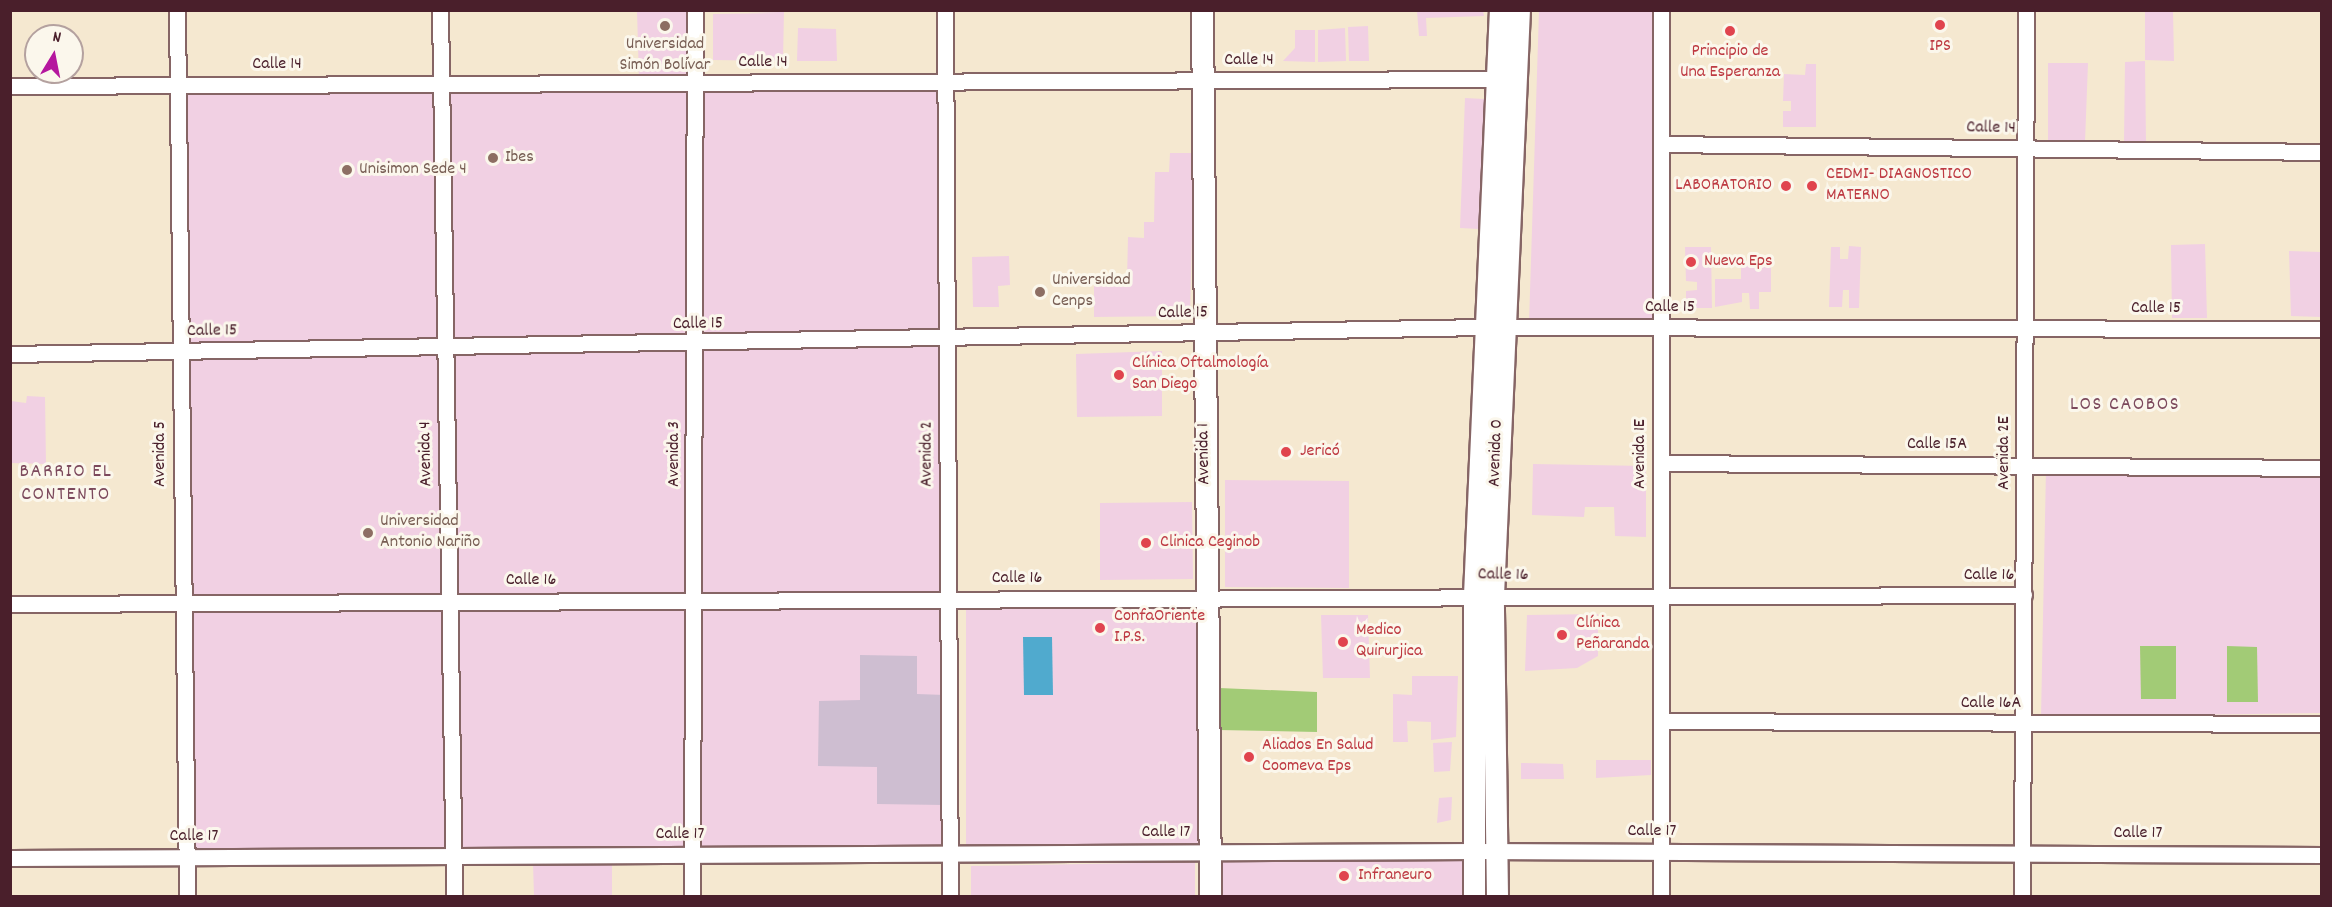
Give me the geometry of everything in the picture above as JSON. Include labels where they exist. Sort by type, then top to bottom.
[{"type":"street","name":"Avenida 5","points":[[177,10],[182,601],[188,897]]},
{"type":"street","name":"Avenida 4","points":[[440,10],[454,897]]},
{"type":"street","name":"Avenida 3","points":[[693,897],[695,10]]},
{"type":"street","name":"Avenida 2","points":[[945,10],[950,897]]},
{"type":"street","name":"Avenida 1","points":[[1202,10],[1203,333],[1210,897]]},
{"type":"street","name":"Avenida 0","points":[[1474,897],[1483,595],[1506,79],[1500,10]]},
{"type":"street","name":"Avenida 0","points":[[1506,79],[1519,10]]},
{"type":"street","name":"Avenida 1E","points":[[1661,10],[1661,897]]},
{"type":"street","name":"Avenida 2E","points":[[2022,897],[2026,10]]},
{"type":"street","name":"Calle 14","points":[[10,86],[1506,79]]},
{"type":"street","name":"Calle 14","points":[[1661,144],[2322,152]]},
{"type":"street","name":"Calle 15","points":[[10,354],[947,340],[1494,327],[2322,330]]},
{"type":"street","name":"Calle 15A","points":[[1661,463],[2322,468]]},
{"type":"street","name":"Avenida 0","points":[[1483,595],[1497,851],[1497,897]]},
{"type":"street","name":"Calle 16","points":[[10,604],[182,601],[1483,595],[1661,597],[2024,595]]},
{"type":"street","name":"Calle 16A","points":[[1661,721],[2322,724]]},
{"type":"street","name":"Calle 17","points":[[10,858],[1475,851],[2322,855]]},
{"type":"shaded area","points":[[637,11],[693,11],[695,78],[639,79]]},
{"type":"shaded area","points":[[714,11],[784,11],[783,61],[713,60],[713,14],[779,13]]},
{"type":"shaded area","points":[[1417,11],[1483,11],[1484,16],[1426,18],[1427,36],[1419,36]]},
{"type":"shaded area","points":[[1539,11],[1654,11],[1653,321],[1529,323]]},
{"type":"shaded area","points":[[2145,11],[2173,11],[2174,61],[2145,60]]},
{"type":"shaded area","points":[[1368,26],[1369,61],[1349,61],[1348,27]]},
{"type":"shaded area","points":[[798,28],[836,29],[837,61],[797,61]]},
{"type":"shaded area","points":[[1345,28],[1346,61],[1318,62],[1318,30]]},
{"type":"shaded area","points":[[1295,30],[1315,30],[1315,62],[1283,61],[1295,48]]},
{"type":"shaded area","points":[[2145,61],[2146,144],[2124,144],[2125,62]]},
{"type":"shaded area","points":[[2048,63],[2088,63],[2085,142],[2048,140]]},
{"type":"shaded area","points":[[1806,64],[1816,64],[1816,127],[1783,127],[1783,111],[1791,111],[1791,101],[1783,101],[1784,74],[1805,75]]},
{"type":"shaded area","points":[[947,90],[947,845],[189,851],[182,93]]},
{"type":"shaded area","points":[[1465,98],[1484,99],[1479,229],[1460,228]]},
{"type":"shaded area","points":[[1170,153],[1194,153],[1190,316],[1094,317],[1094,279],[1127,279],[1128,237],[1144,238],[1144,222],[1154,222],[1155,172],[1169,172]]},
{"type":"shaded area","points":[[2205,244],[2207,318],[2172,318],[2171,245]]},
{"type":"shaded area","points":[[1849,246],[1861,247],[1859,308],[1849,308],[1849,290],[1843,290],[1842,307],[1829,307],[1831,247],[1840,247],[1840,259],[1848,259]]},
{"type":"shaded area","points":[[1685,247],[1711,247],[1712,308],[1686,308],[1686,291],[1697,290],[1697,282],[1686,281]]},
{"type":"shaded area","points":[[2289,251],[2321,252],[2321,317],[2291,316]]},
{"type":"shaded area","points":[[1009,256],[1010,285],[998,286],[999,307],[973,307],[972,257]]},
{"type":"shaded area","points":[[1771,265],[1771,292],[1759,292],[1759,309],[1750,309],[1749,293],[1742,293],[1742,302],[1715,307],[1715,279],[1741,279],[1741,266]]},
{"type":"shaded area","name":"Clínica Oftalmología San Diego","points":[[1162,351],[1162,416],[1077,417],[1076,354]]},
{"type":"shaded area","points":[[27,396],[45,397],[46,464],[11,463],[11,401],[26,403]]},
{"type":"shaded area","points":[[1533,464],[1646,466],[1646,537],[1615,536],[1614,507],[1585,507],[1584,517],[1532,515]]},
{"type":"shaded area","points":[[2046,469],[2321,470],[2321,713],[2041,717]]},
{"type":"shaded area","points":[[1225,480],[1349,481],[1349,588],[1225,587]]},
{"type":"shaded area","name":"Clinica Ceginob","points":[[1192,502],[1193,579],[1100,580],[1100,503]]},
{"type":"shaded area","points":[[1204,604],[1202,843],[966,846],[966,607]]},
{"type":"shaded area","name":"Clínica Peñaranda","points":[[1598,614],[1598,656],[1577,668],[1525,671],[1527,615]]},
{"type":"shaded area","points":[[1321,615],[1368,615],[1370,678],[1323,678]]},
{"type":"shaded area","points":[[860,655],[917,656],[917,694],[945,695],[943,805],[877,804],[877,767],[818,766],[819,701],[860,700]]},
{"type":"shaded area","points":[[1412,676],[1458,676],[1456,737],[1431,740],[1431,722],[1407,721],[1408,742],[1393,742],[1393,694],[1412,695]]},
{"type":"shaded area","points":[[1452,742],[1450,771],[1434,772],[1433,743]]},
{"type":"shaded area","points":[[1596,760],[1651,760],[1651,775],[1596,778]]},
{"type":"shaded area","points":[[1521,763],[1563,764],[1564,779],[1521,779]]},
{"type":"shaded area","points":[[1452,797],[1451,820],[1437,823],[1439,798]]},
{"type":"shaded area","points":[[1473,852],[1471,896],[1216,896],[1215,855]]},
{"type":"shaded area","points":[[1195,862],[1195,896],[971,896],[971,866]]},
{"type":"shaded area","points":[[612,863],[612,896],[534,896],[533,864]]},
{"type":"green space","points":[[2140,646],[2176,646],[2176,699],[2141,699]]},
{"type":"green space","points":[[2227,646],[2257,647],[2258,702],[2227,702]]},
{"type":"green space","points":[[1219,688],[1317,692],[1317,732],[1219,730]]},
{"type":"water","points":[[1023,637],[1052,637],[1053,695],[1024,695]]},
{"type":"place","name":"IPS","points":[[1940,25]]},
{"type":"place","name":"Universidad Simón Bolívar","points":[[665,26]]},
{"type":"place","name":"Principio de Una Esperanza","points":[[1730,31]]},
{"type":"place","name":"Ibes","points":[[493,158]]},
{"type":"place","name":"Unisimon Sede 4","points":[[347,170]]},
{"type":"place","name":"LABORATORIO","points":[[1786,186]]},
{"type":"place","name":"CEDMI- DIAGNOSTICO MATERNO","points":[[1812,186]]},
{"type":"place","name":"Nueva Eps","points":[[1691,262]]},
{"type":"place","name":"Universidad Cenps","points":[[1040,292]]},
{"type":"place","name":"Clínica Oftalmología San Diego","points":[[1119,375]]},
{"type":"place","name":"Jericó","points":[[1286,452]]},
{"type":"place","name":"Universidad Antonio Nariño","points":[[368,533]]},
{"type":"place","name":"Clinica Ceginob","points":[[1146,543]]},
{"type":"place","name":"ConfaOriente I.P.S.","points":[[1100,628]]},
{"type":"place","name":"Clínica Peñaranda","points":[[1562,635]]},
{"type":"place","name":"Medico Quirurjica","points":[[1343,642]]},
{"type":"place","name":"Aliados En Salud Coomeva Eps","points":[[1249,757]]},
{"type":"place","name":"Infraneuro","points":[[1344,876]]},
{"type":"district","name":"LOS CAOBOS","points":[[2125,405]]},
{"type":"district","name":"BARRIO EL CONTENTO","points":[[66,484]]}]
